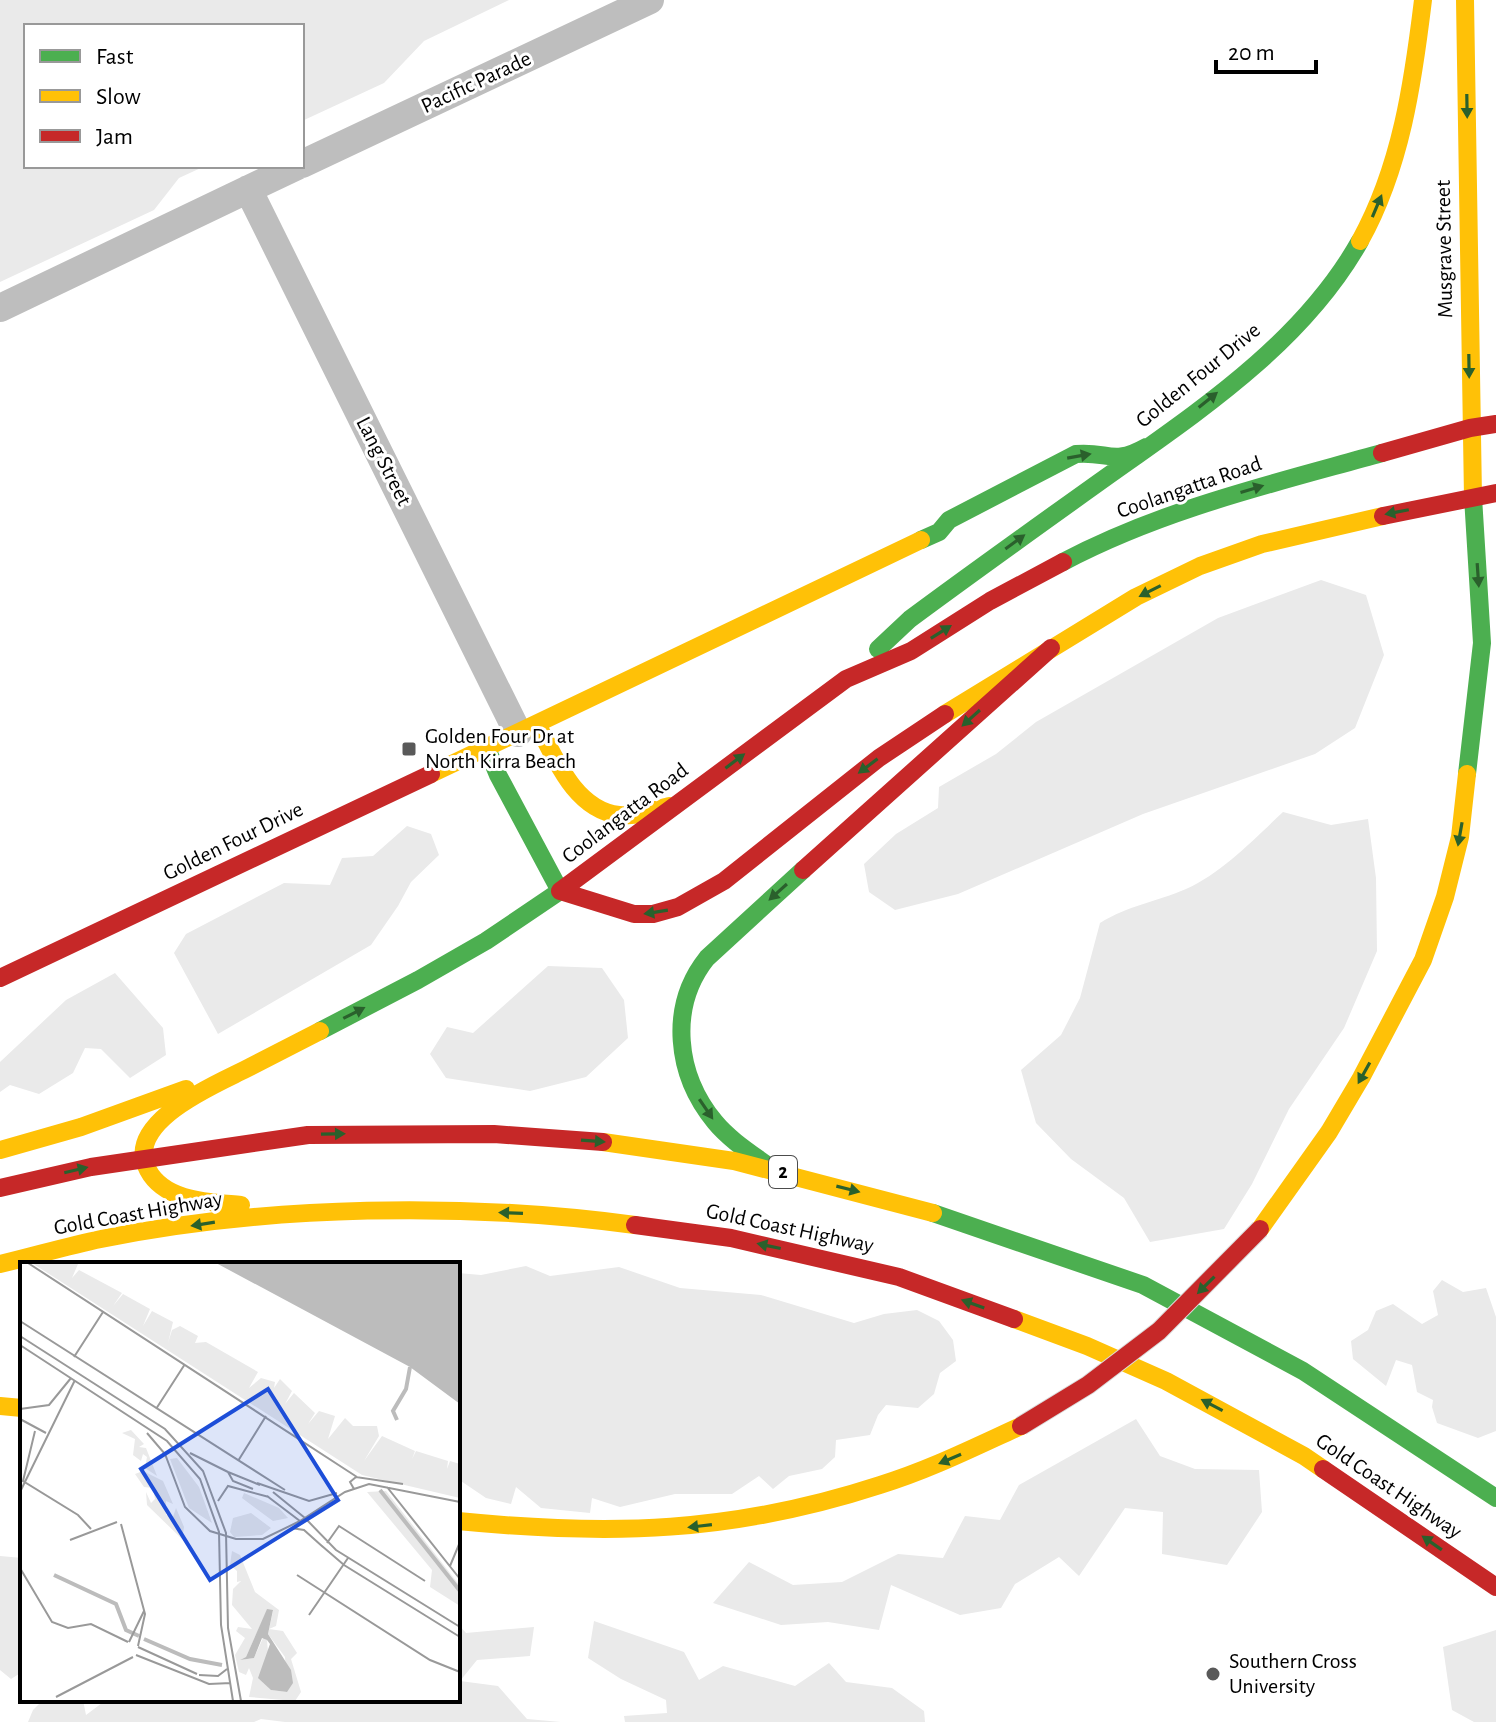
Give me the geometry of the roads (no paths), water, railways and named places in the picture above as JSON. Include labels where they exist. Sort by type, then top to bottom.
[{"type":"main road","name":"Golden Four Drive","points":[[846,679],[910,619],[1146,447],[1241,373],[1305,317],[1331,287],[1354,253],[1393,168],[1403,127],[1423,0]]},
{"type":"main road","name":"Musgrave Street","points":[[1465,0],[1470,428],[1482,643]]},
{"type":"main road","name":"Coolangatta Road","points":[[560,891],[846,679],[911,651],[990,601],[1068,559],[1135,529],[1222,498],[1470,428],[1496,424]]},
{"type":"main road","name":"Golden Four Drive","points":[[0,978],[939,532],[949,520],[1076,454],[1091,453],[1120,460],[1146,447]]},
{"type":"main road","name":"Coolangatta Road","points":[[560,891],[634,914],[653,914],[688,903],[724,881],[879,758],[981,690],[1136,597],[1200,566],[1262,544],[1340,524],[1496,493]]},
{"type":"main road","points":[[460,1521],[517,1528],[638,1532],[788,1513],[896,1482],[975,1449],[1021,1426],[1088,1385],[1159,1331],[1260,1229],[1329,1132],[1423,960],[1445,897],[1460,837],[1482,643],[1496,610]]},
{"type":"main road","points":[[773,1170],[717,1124],[701,1103],[688,1077],[680,1022],[694,976],[722,942],[1051,648]]},
{"type":"main road","points":[[527,728],[583,800],[598,808],[615,814],[639,815],[667,807],[692,793]]},
{"type":"main road","points":[[336,1212],[226,1203],[177,1195],[152,1176],[143,1158],[147,1138],[170,1110],[284,1047],[418,980],[486,941],[560,891],[498,775],[486,746]]},
{"type":"main road","points":[[0,1150],[96,1122],[284,1047]]},
{"type":"main road","name":"2","points":[[0,1188],[143,1158],[308,1135],[462,1134],[608,1142],[773,1170],[928,1211],[1143,1285],[1303,1371],[1496,1498]]},
{"type":"main road","name":"Gold Coast Highway","points":[[0,1264],[102,1239],[217,1222],[336,1212],[459,1211],[567,1216],[731,1238],[899,1277],[1087,1346],[1166,1381],[1304,1456],[1496,1587]]},
{"type":"main road","points":[[0,1406],[20,1408]]},
{"type":"street","name":"Pacific Parade","points":[[304,163],[650,0]]},
{"type":"street","name":"Pacific Parade","points":[[0,308],[294,168]]},
{"type":"street","name":"Lang Street","points":[[248,189],[527,728]]},
{"type":"place","name":"Golden Four Dr at North Kirra Beach","points":[[409,749]]},
{"type":"place","name":"Southern Cross University","points":[[1213,1674]]}]
